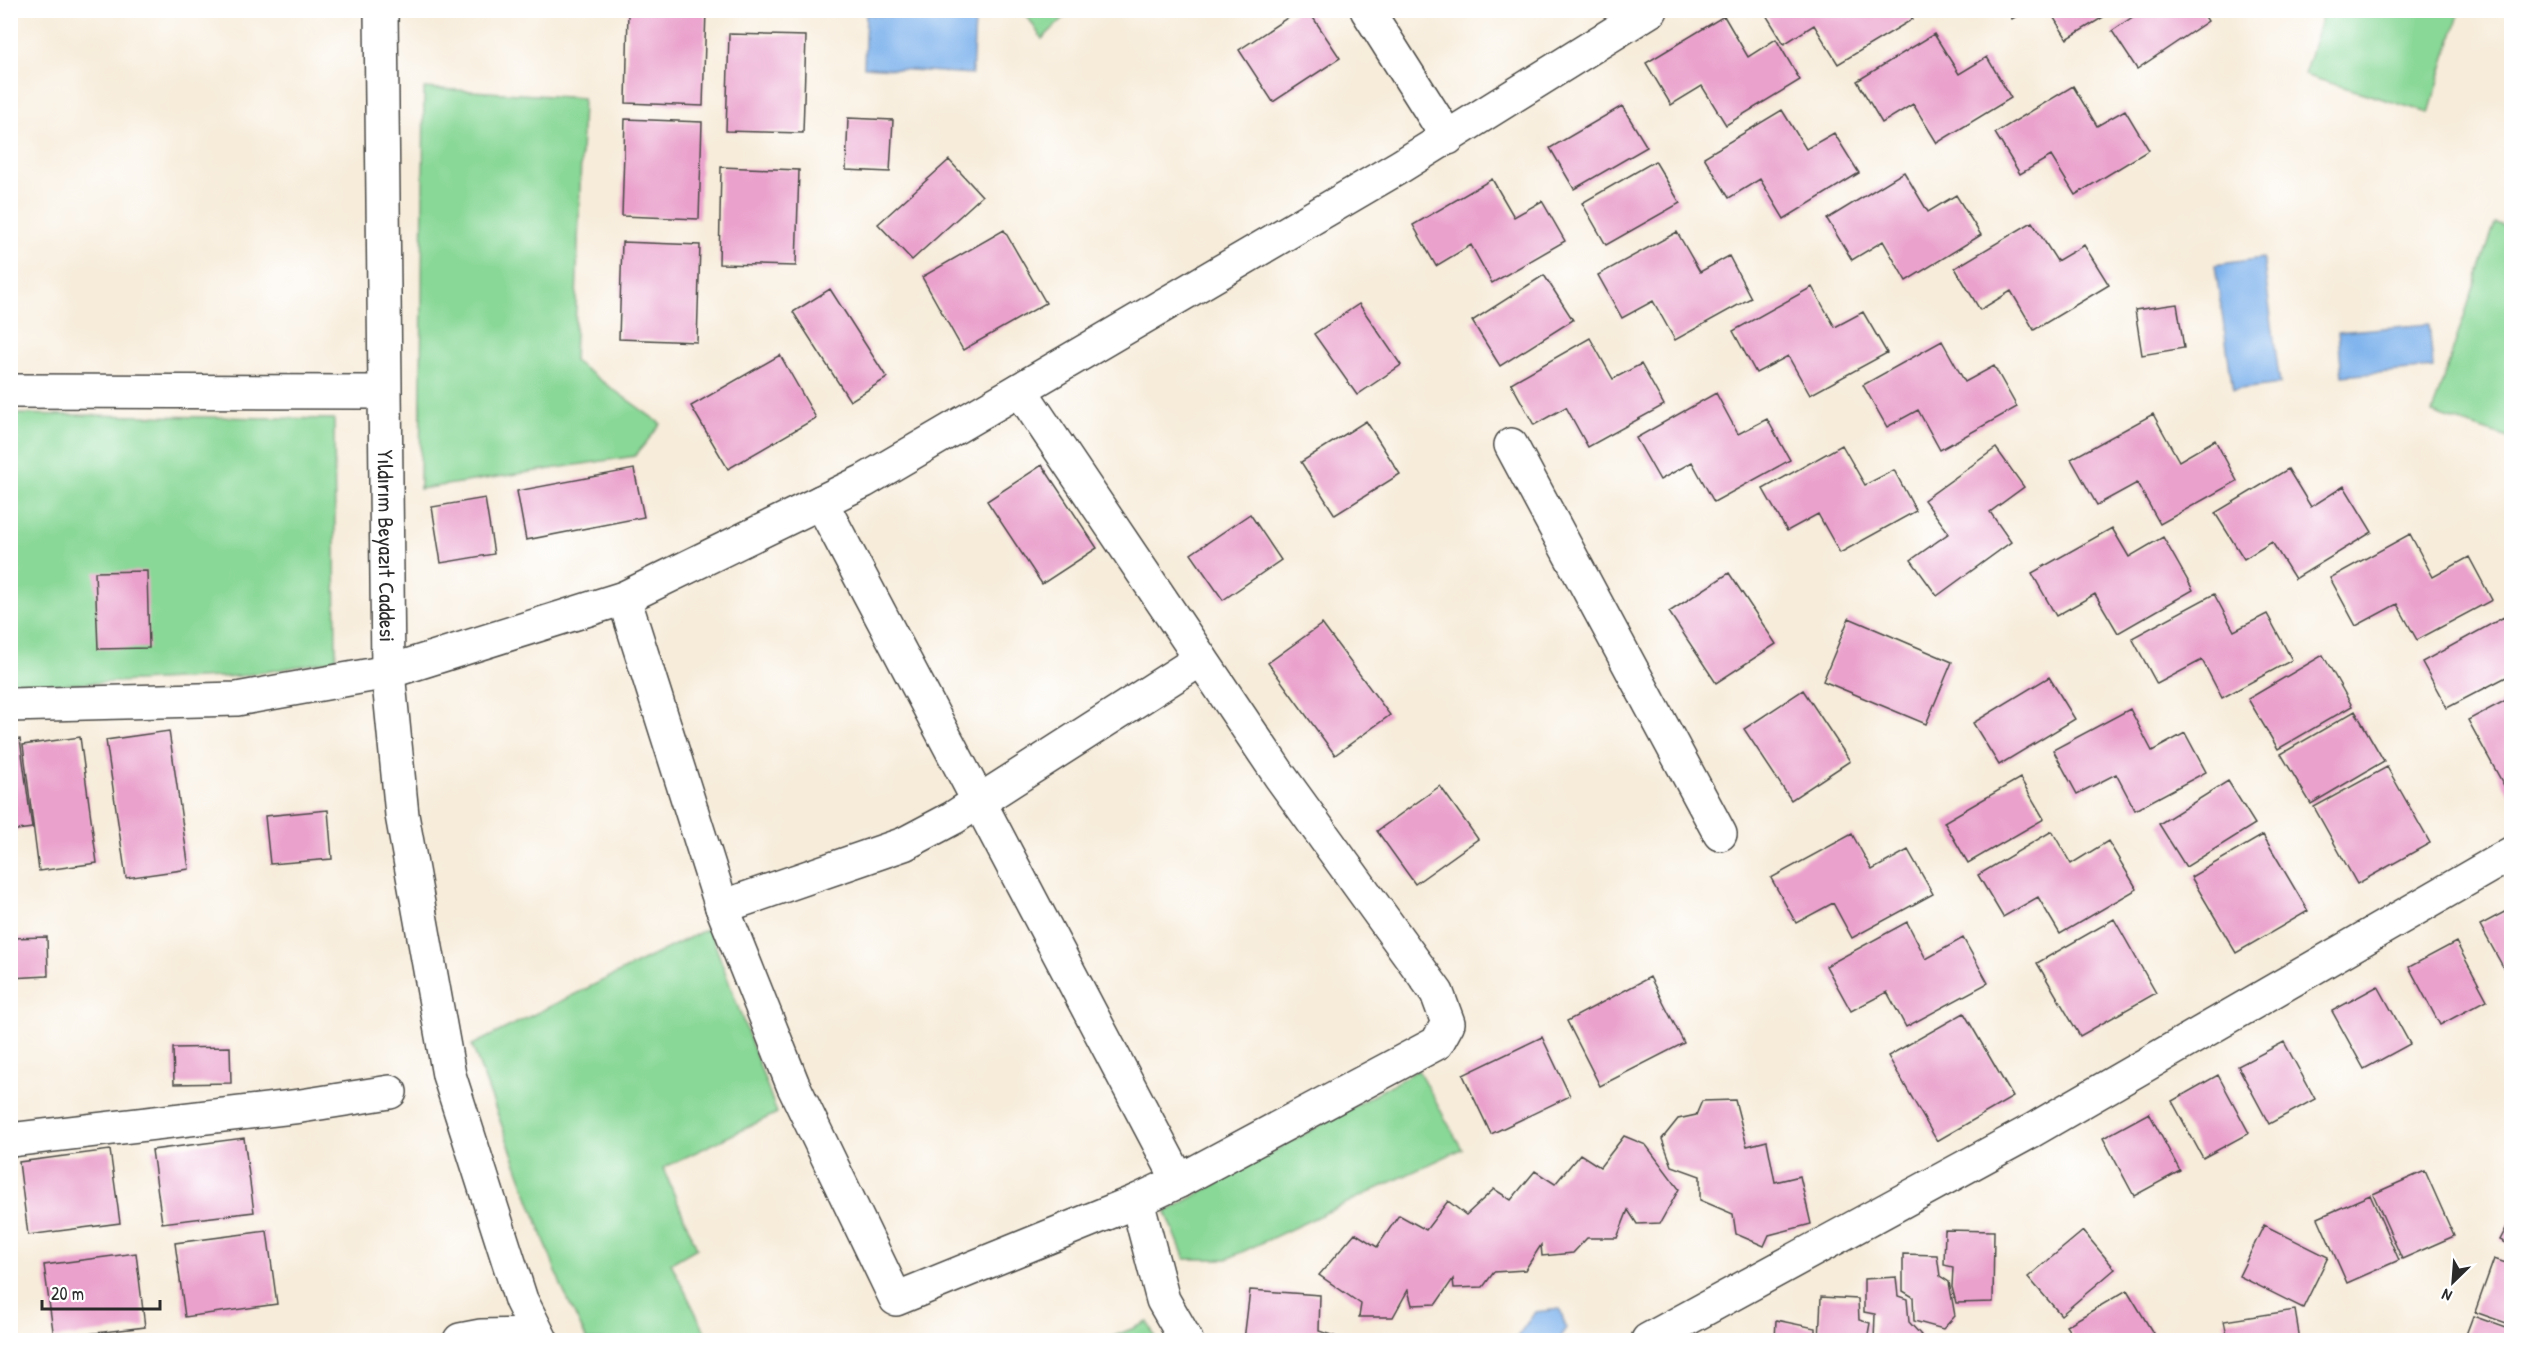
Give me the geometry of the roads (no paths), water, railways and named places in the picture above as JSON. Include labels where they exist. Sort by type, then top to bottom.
[{"type":"street","name":"Yıldırım Beyazıt Caddesi","points":[[381,10],[383,392],[388,672],[402,815],[449,1075],[521,1300],[540,1338]]},
{"type":"street","points":[[1367,10],[1448,138]]},
{"type":"street","points":[[10,705],[237,699],[388,672],[624,598],[864,481],[1448,138],[1651,10]]},
{"type":"street","points":[[624,598],[722,907],[793,1085],[896,1299],[1137,1201],[1179,1181],[1437,1043],[1448,1023],[1437,993],[1280,776],[1020,390]]},
{"type":"street","points":[[10,391],[383,392]]},
{"type":"street","points":[[1511,445],[1720,834]]},
{"type":"street","points":[[821,502],[1179,1181]]},
{"type":"street","points":[[722,907],[904,844],[979,801],[1201,659]]},
{"type":"street","points":[[1648,1341],[2070,1109],[2511,853]]},
{"type":"street","points":[[10,1140],[301,1106],[390,1092]]},
{"type":"street","points":[[1137,1201],[1163,1300],[1186,1341]]},
{"type":"street","points":[[460,1341],[482,1336],[540,1338]]},
{"type":"water","points":[[866,14],[975,21],[972,74],[864,67]]},
{"type":"water","points":[[2263,258],[2280,384],[2233,390],[2215,265]]},
{"type":"water","points":[[2429,324],[2433,368],[2342,376],[2338,332]]},
{"type":"water","points":[[1560,1309],[1566,1328],[1558,1340],[1515,1340],[1535,1312]]}]
